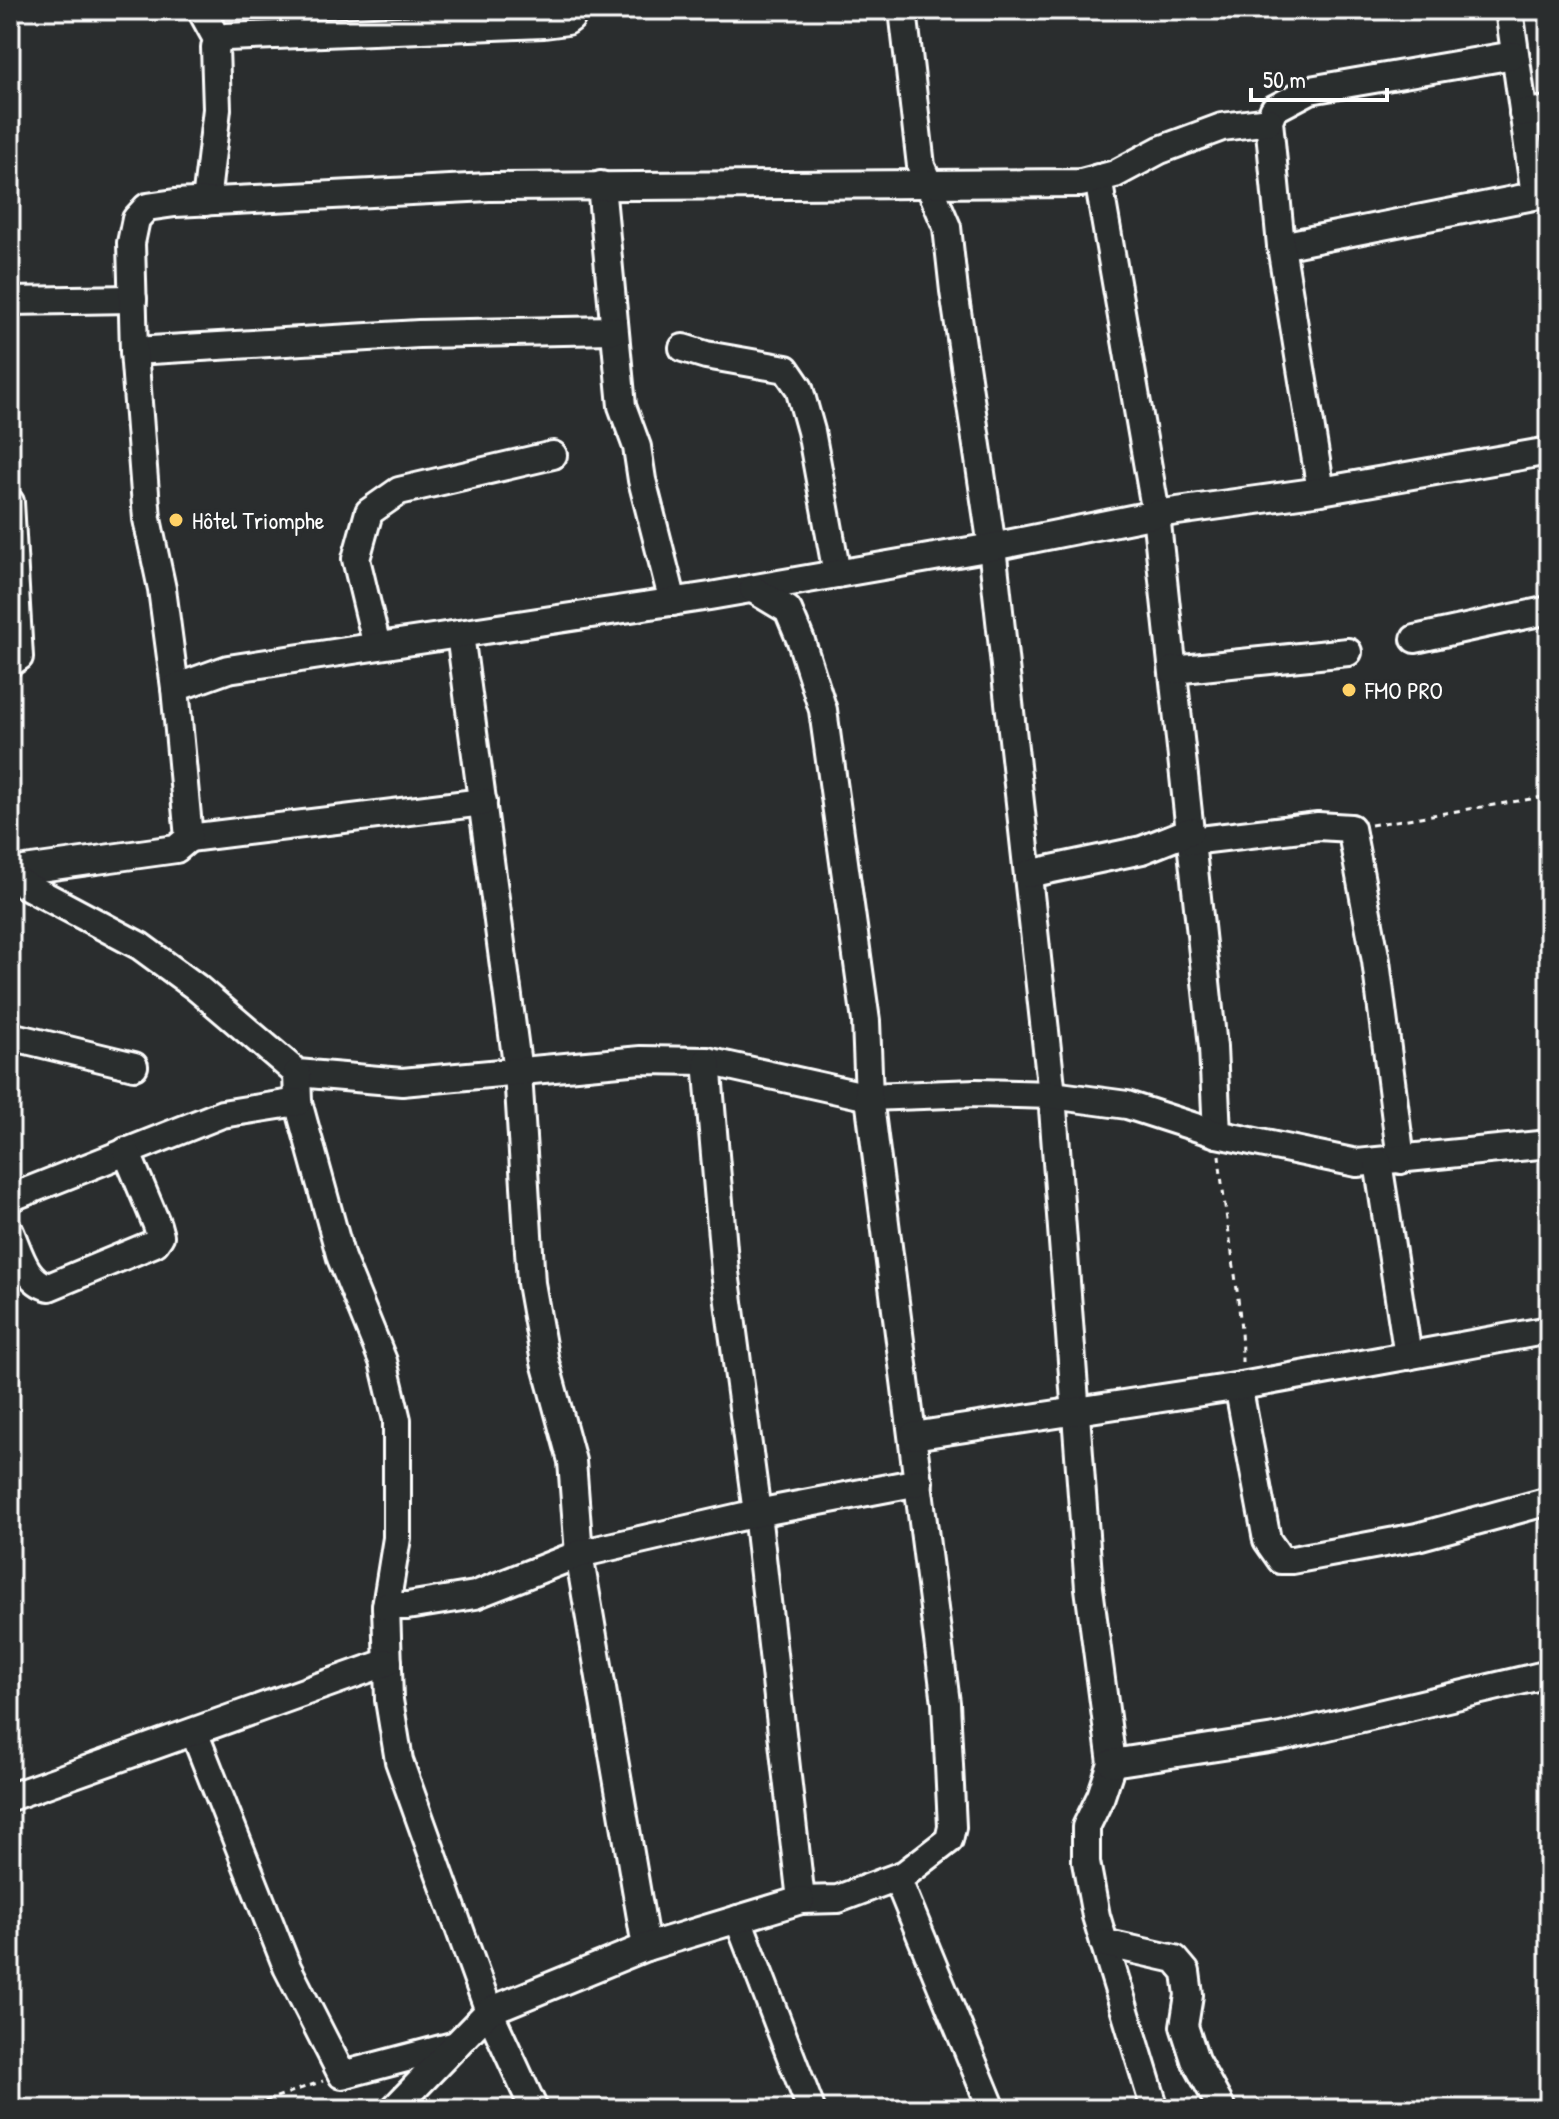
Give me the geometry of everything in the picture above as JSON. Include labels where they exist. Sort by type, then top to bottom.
[{"type":"street","points":[[201,10],[218,41]]},
{"type":"street","points":[[206,202],[217,109],[215,47],[218,41],[240,35],[544,24],[567,21],[571,18],[571,10]]},
{"type":"street","points":[[903,10],[921,166],[947,227],[992,547],[1052,1095],[1089,1588],[1112,1763],[1086,1827],[1086,1862],[1104,1943],[1155,2109]]},
{"type":"street","points":[[1281,246],[1545,194],[1523,113],[1509,10]]},
{"type":"street","points":[[1321,491],[1281,246],[1269,121],[1274,109],[1310,90],[1514,55]]},
{"type":"street","points":[[1523,113],[1549,110]]},
{"type":"street","points":[[189,838],[162,589],[147,519],[134,351],[131,243],[136,219],[147,207],[489,187],[1081,183],[1115,174],[1160,150],[1222,127],[1269,121]]},
{"type":"street","points":[[1098,178],[1156,514],[1213,1047],[1217,1134]]},
{"type":"street","points":[[601,185],[622,406],[637,447],[642,480],[673,602]]},
{"type":"street","points":[[10,301],[133,299]]},
{"type":"street","points":[[134,351],[419,334],[614,330]]},
{"type":"street","points":[[683,348],[786,369],[799,388],[811,431],[837,574]]},
{"type":"street","points":[[175,688],[228,669],[753,589],[992,547],[1156,514],[1321,491],[1549,451]]},
{"type":"street","points":[[377,646],[356,559],[369,512],[399,491],[553,455]]},
{"type":"street","points":[[10,502],[19,657],[10,663]]},
{"type":"street","points":[[394,2109],[489,2011],[646,1947],[801,1900],[838,1899],[897,1878],[949,1840],[952,1827],[946,1703],[869,1097],[866,1021],[823,710],[788,610],[753,589]]},
{"type":"street","points":[[1415,639],[1549,610]]},
{"type":"street","points":[[460,634],[518,1072],[531,1283],[545,1362],[572,1461],[579,1554],[646,1947]]},
{"type":"street","points":[[1173,670],[1348,652]]},
{"type":"street","points":[[10,874],[176,849],[189,838],[483,802]]},
{"type":"street","points":[[1028,874],[1142,850],[1190,836],[1318,826],[1351,828],[1376,961],[1389,1161],[1408,1356]]},
{"type":"street","points":[[10,874],[140,946],[196,987],[297,1073],[402,1082],[641,1060],[707,1061],[869,1097],[976,1093],[1052,1095],[1127,1105],[1217,1134],[1357,1163],[1549,1144]]},
{"type":"street","points":[[10,1036],[134,1066]]},
{"type":"street","points":[[707,1061],[725,1272],[757,1513],[801,1900]]},
{"type":"street","points":[[297,1073],[298,1102],[341,1258],[383,1361],[397,1420],[397,1538],[386,1606],[389,1700],[399,1761],[489,2011],[534,2109]]},
{"type":"street","points":[[10,1198],[222,1114],[298,1102]]},
{"type":"street","points":[[10,1232],[28,1272],[37,1284],[49,1287],[155,1243],[160,1236],[157,1225],[126,1151]]},
{"type":"street","points":[[913,1436],[1241,1386],[1549,1330]]},
{"type":"street","points":[[1241,1386],[1239,1390],[1267,1540],[1281,1560],[1417,1537],[1549,1501]]},
{"type":"street","points":[[386,1606],[407,1606],[475,1595],[579,1554],[757,1513],[919,1482]]},
{"type":"street","points":[[10,1797],[388,1662]]},
{"type":"street","points":[[1112,1763],[1281,1737],[1549,1674]]},
{"type":"street","points":[[194,1732],[287,1967],[342,2075],[456,2045]]},
{"type":"street","points":[[897,1878],[992,2109]]},
{"type":"street","points":[[738,1919],[811,2109]]},
{"type":"street","points":[[1104,1943],[1175,1959],[1186,1972],[1189,1995],[1184,2026],[1195,2060],[1222,2109]]},
{"type":"path","points":[[1351,828],[1549,796]]},
{"type":"path","points":[[1217,1134],[1224,1212],[1237,1294],[1241,1386]]},
{"type":"path","points":[[242,2109],[342,2075]]},
{"type":"place","name":"Hôtel Triomphe","points":[[176,520]]},
{"type":"place","name":"FMO PRO","points":[[1349,690]]}]
